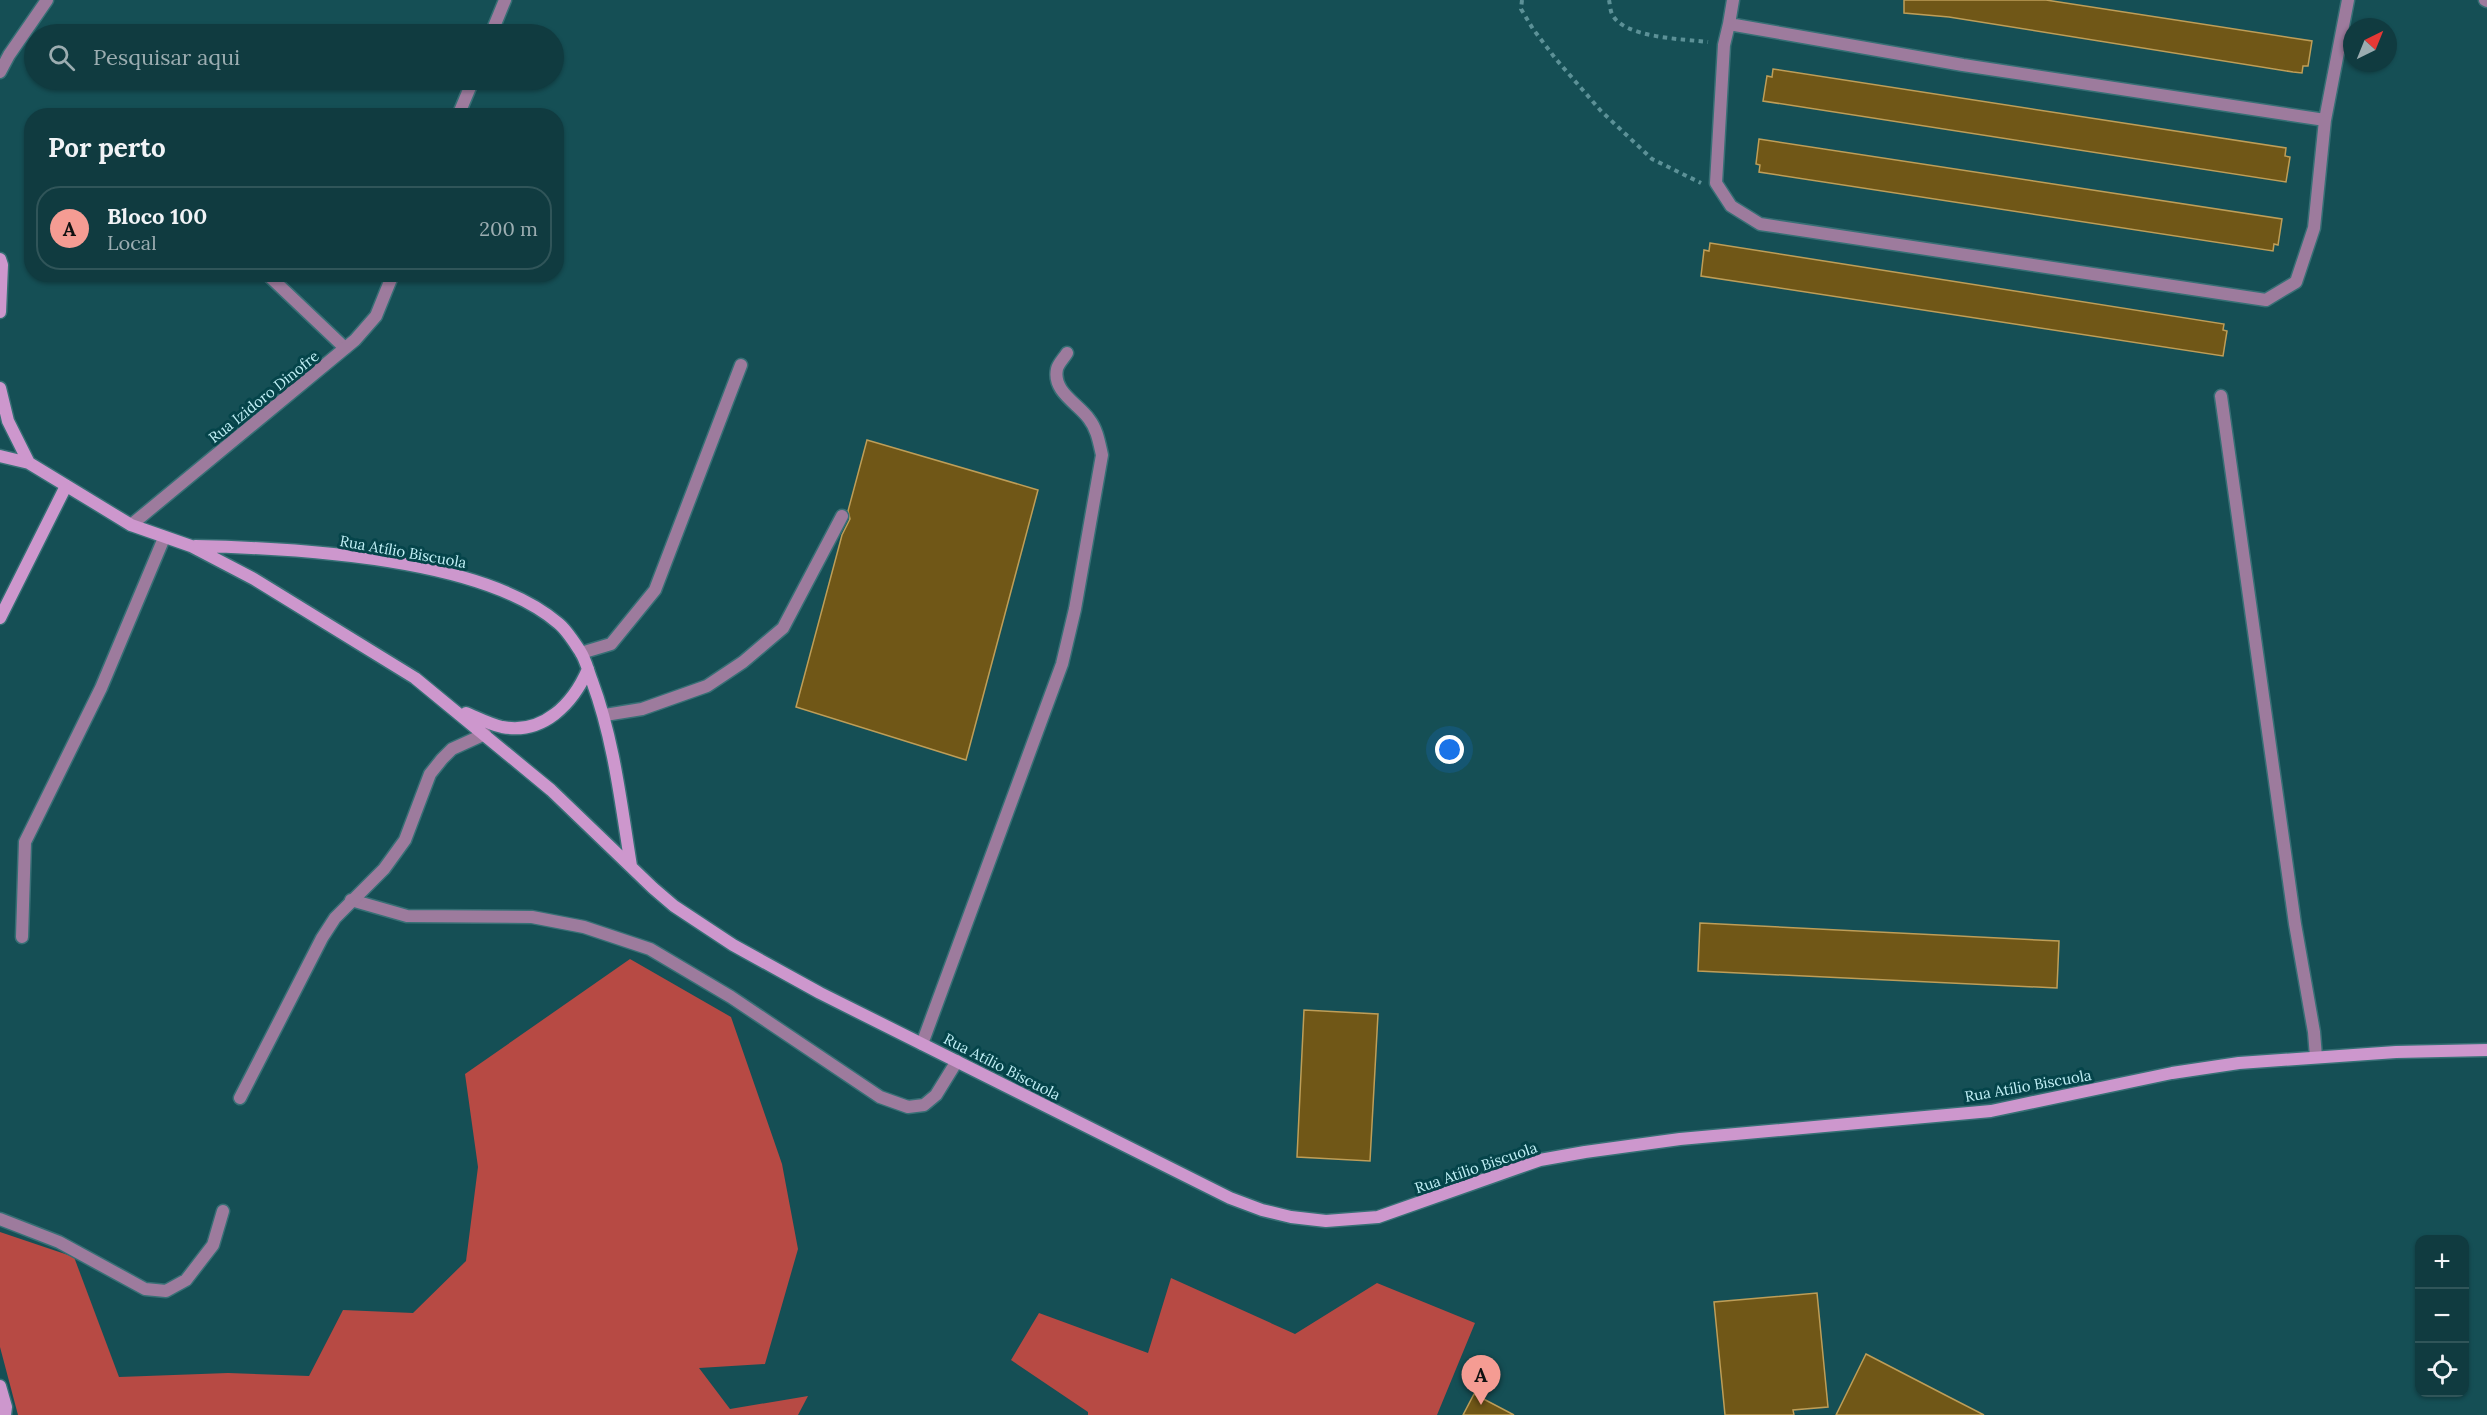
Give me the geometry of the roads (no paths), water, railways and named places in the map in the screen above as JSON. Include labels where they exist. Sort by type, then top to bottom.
[{"type":"street","points":[[30,24],[47,0]]},
{"type":"street","points":[[495,24],[506,0]]},
{"type":"street","points":[[1733,0],[1724,45],[1716,183],[1731,206],[1760,224],[2266,300],[2296,282],[2314,228],[2325,120],[2348,0]]},
{"type":"street","points":[[1729,24],[1963,65],[2325,120]]},
{"type":"street","points":[[0,72],[4,59],[24,32]]},
{"type":"street","points":[[461,108],[469,90]]},
{"type":"street","points":[[0,259],[3,265],[0,312]]},
{"type":"street","points":[[275,282],[345,348]]},
{"type":"street","name":"Rua Izidoro Dinofre","points":[[131,525],[345,348],[376,316],[390,282]]},
{"type":"street","points":[[922,1044],[1062,664],[1075,609],[1102,454],[1098,435],[1090,419],[1063,394],[1059,384],[1057,369],[1067,353]]},
{"type":"street","points":[[581,653],[611,644],[655,590],[741,365]]},
{"type":"street","points":[[0,388],[8,421],[29,463]]},
{"type":"street","points":[[2221,396],[2288,877],[2314,1032],[2316,1057]]},
{"type":"street","name":"Rua Atílio Biscuola","points":[[0,456],[29,463],[131,525],[191,546],[254,579],[415,678],[551,790],[674,906],[733,945],[922,1044],[1230,1198],[1262,1210],[1326,1221],[1378,1217],[1540,1160],[1585,1152],[1680,1139],[1991,1111],[2172,1073],[2239,1064],[2396,1052],[2487,1050]]},
{"type":"street","points":[[0,618],[66,486]]},
{"type":"street","points":[[605,715],[642,709],[707,686],[743,662],[783,628],[842,516]]},
{"type":"street","points":[[22,937],[25,842],[101,688],[164,538]]},
{"type":"street","name":"Rua Atílio Biscuola","points":[[191,546],[256,548],[407,565],[470,579],[528,602],[559,623],[581,653],[605,715],[632,866]]},
{"type":"street","points":[[454,708],[502,727],[522,728],[535,725],[548,720],[568,702],[582,683],[588,669]]},
{"type":"street","points":[[240,1098],[322,938],[335,918],[384,869],[405,840],[430,774],[452,749],[485,734]]},
{"type":"street","points":[[351,900],[407,916],[532,917],[584,927],[650,949],[731,998],[880,1097],[908,1107],[924,1105],[936,1095],[957,1061]]},
{"type":"street","points":[[0,1219],[58,1242],[145,1288],[166,1291],[186,1280],[213,1245],[223,1210]]},
{"type":"street","points":[[0,1386],[6,1407],[4,1415]]},
{"type":"place","name":"Bloco 100","points":[[1481,1405]]}]
